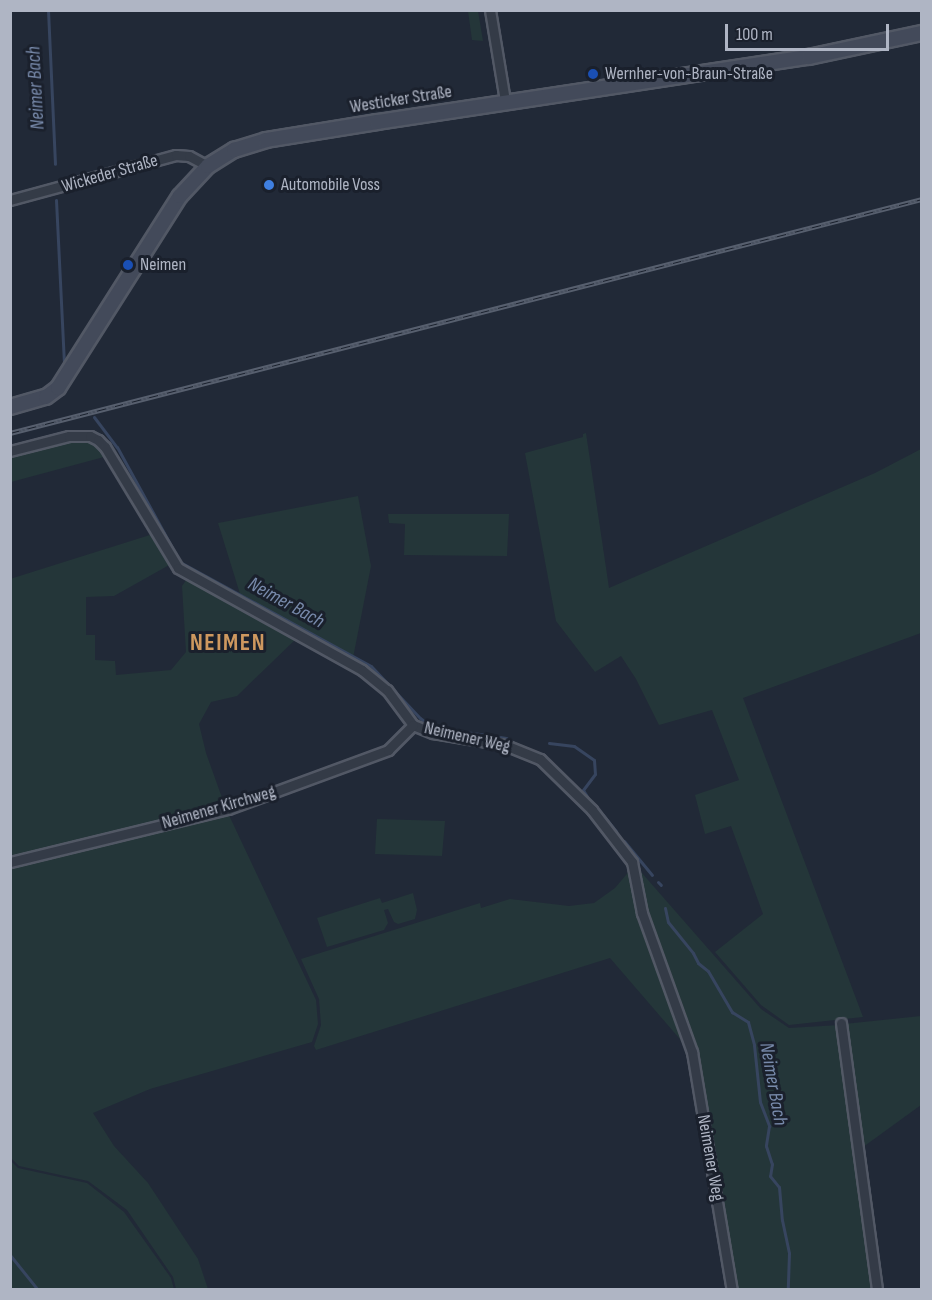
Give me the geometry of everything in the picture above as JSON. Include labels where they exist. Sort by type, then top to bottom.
[{"type":"main road","name":"Westicker Straße","points":[[10,406],[46,397],[58,388],[180,196],[208,166],[234,150],[266,140],[505,101],[809,57],[921,33]]},
{"type":"street","points":[[490,10],[505,101]]},
{"type":"street","name":"Wickeder Straße","points":[[10,200],[176,155],[189,156],[208,166]]},
{"type":"street","name":"Neimener Weg","points":[[10,451],[69,436],[90,436],[98,440],[105,447],[178,568],[362,670],[387,690],[413,725],[433,733],[505,745],[540,759],[592,810],[632,862],[642,913],[692,1052],[732,1290]]},
{"type":"street","name":"Neimener Kirchweg","points":[[10,862],[228,809],[388,750],[413,725]]},
{"type":"street","points":[[841,1023],[877,1290]]},
{"type":"shaded area","points":[[468,11],[478,11],[483,41],[472,40]]},
{"type":"shaded area","points":[[586,433],[609,588],[875,473],[921,449],[921,633],[743,698],[863,1017],[789,1025],[761,1005],[715,952],[763,914],[731,826],[705,834],[695,795],[739,780],[712,710],[659,725],[636,679],[621,656],[595,672],[556,621],[525,453],[583,437]]},
{"type":"shaded area","points":[[79,438],[97,444],[104,457],[11,482],[11,454]]},
{"type":"shaded area","points":[[358,496],[371,566],[353,658],[241,597],[218,523]]},
{"type":"shaded area","points":[[388,514],[509,514],[507,556],[404,555],[405,524],[389,523]]},
{"type":"shaded area","points":[[153,534],[171,564],[114,596],[86,597],[86,635],[95,635],[95,660],[115,661],[116,675],[171,670],[186,652],[182,586],[189,576],[298,637],[237,696],[211,702],[199,724],[206,753],[225,806],[11,859],[10,579]]},
{"type":"shaded area","points":[[227,811],[316,1000],[318,1024],[312,1042],[150,1089],[93,1113],[114,1146],[148,1183],[198,1259],[208,1289],[176,1289],[173,1277],[127,1210],[88,1181],[19,1166],[11,1158],[11,863]]},
{"type":"shaded area","points":[[377,819],[445,821],[442,856],[375,854]]},
{"type":"shaded area","points":[[634,864],[761,1009],[789,1028],[840,1025],[876,1289],[733,1289],[693,1050],[644,912]]},
{"type":"shaded area","points":[[631,869],[691,1052],[610,958],[316,1050],[314,1046],[321,1025],[319,999],[301,959],[480,903],[481,908],[510,899],[569,906],[594,903],[615,888]]},
{"type":"shaded area","points":[[413,893],[417,910],[415,919],[398,924],[394,922],[388,909],[384,910],[388,923],[384,930],[327,947],[317,918],[380,898],[382,903]]},
{"type":"shaded area","points":[[921,1016],[921,1105],[859,1150],[844,1024]]},
{"type":"shaded area","points":[[11,1161],[18,1168],[87,1183],[124,1212],[171,1278],[174,1289],[11,1289]]},
{"type":"waterway","name":"Neimer Bach","points":[[48,10],[55,164]]},
{"type":"waterway","name":"Neimer Bach","points":[[56,200],[64,361]]},
{"type":"waterway","name":"Neimer Bach","points":[[94,417],[117,447],[180,562],[371,666],[420,718],[432,727],[506,738],[521,747]]},
{"type":"waterway","name":"Neimer Bach","points":[[549,743],[574,746],[594,760],[595,774],[583,790],[588,798]]},
{"type":"waterway","name":"Neimer Bach","points":[[603,815],[616,831]]},
{"type":"waterway","name":"Neimer Bach","points":[[624,841],[652,875]]},
{"type":"waterway","name":"Neimer Bach","points":[[658,882],[661,885]]},
{"type":"waterway","name":"Neimer Bach","points":[[665,908],[668,922],[693,953],[698,963],[708,971],[732,1012],[748,1022],[754,1045],[760,1102],[769,1126],[766,1146],[772,1164],[770,1176],[779,1187],[782,1220],[789,1253],[788,1290]]},
{"type":"waterway","points":[[10,1255],[38,1290]]},
{"type":"railway","points":[[10,433],[922,199]]},
{"type":"place","name":"Wernher-von-Braun-Straße","points":[[593,74]]},
{"type":"place","name":"Automobile Voss","points":[[269,185]]},
{"type":"place","name":"Neimen","points":[[128,265]]},
{"type":"district","name":"NEIMEN","points":[[228,643]]}]
